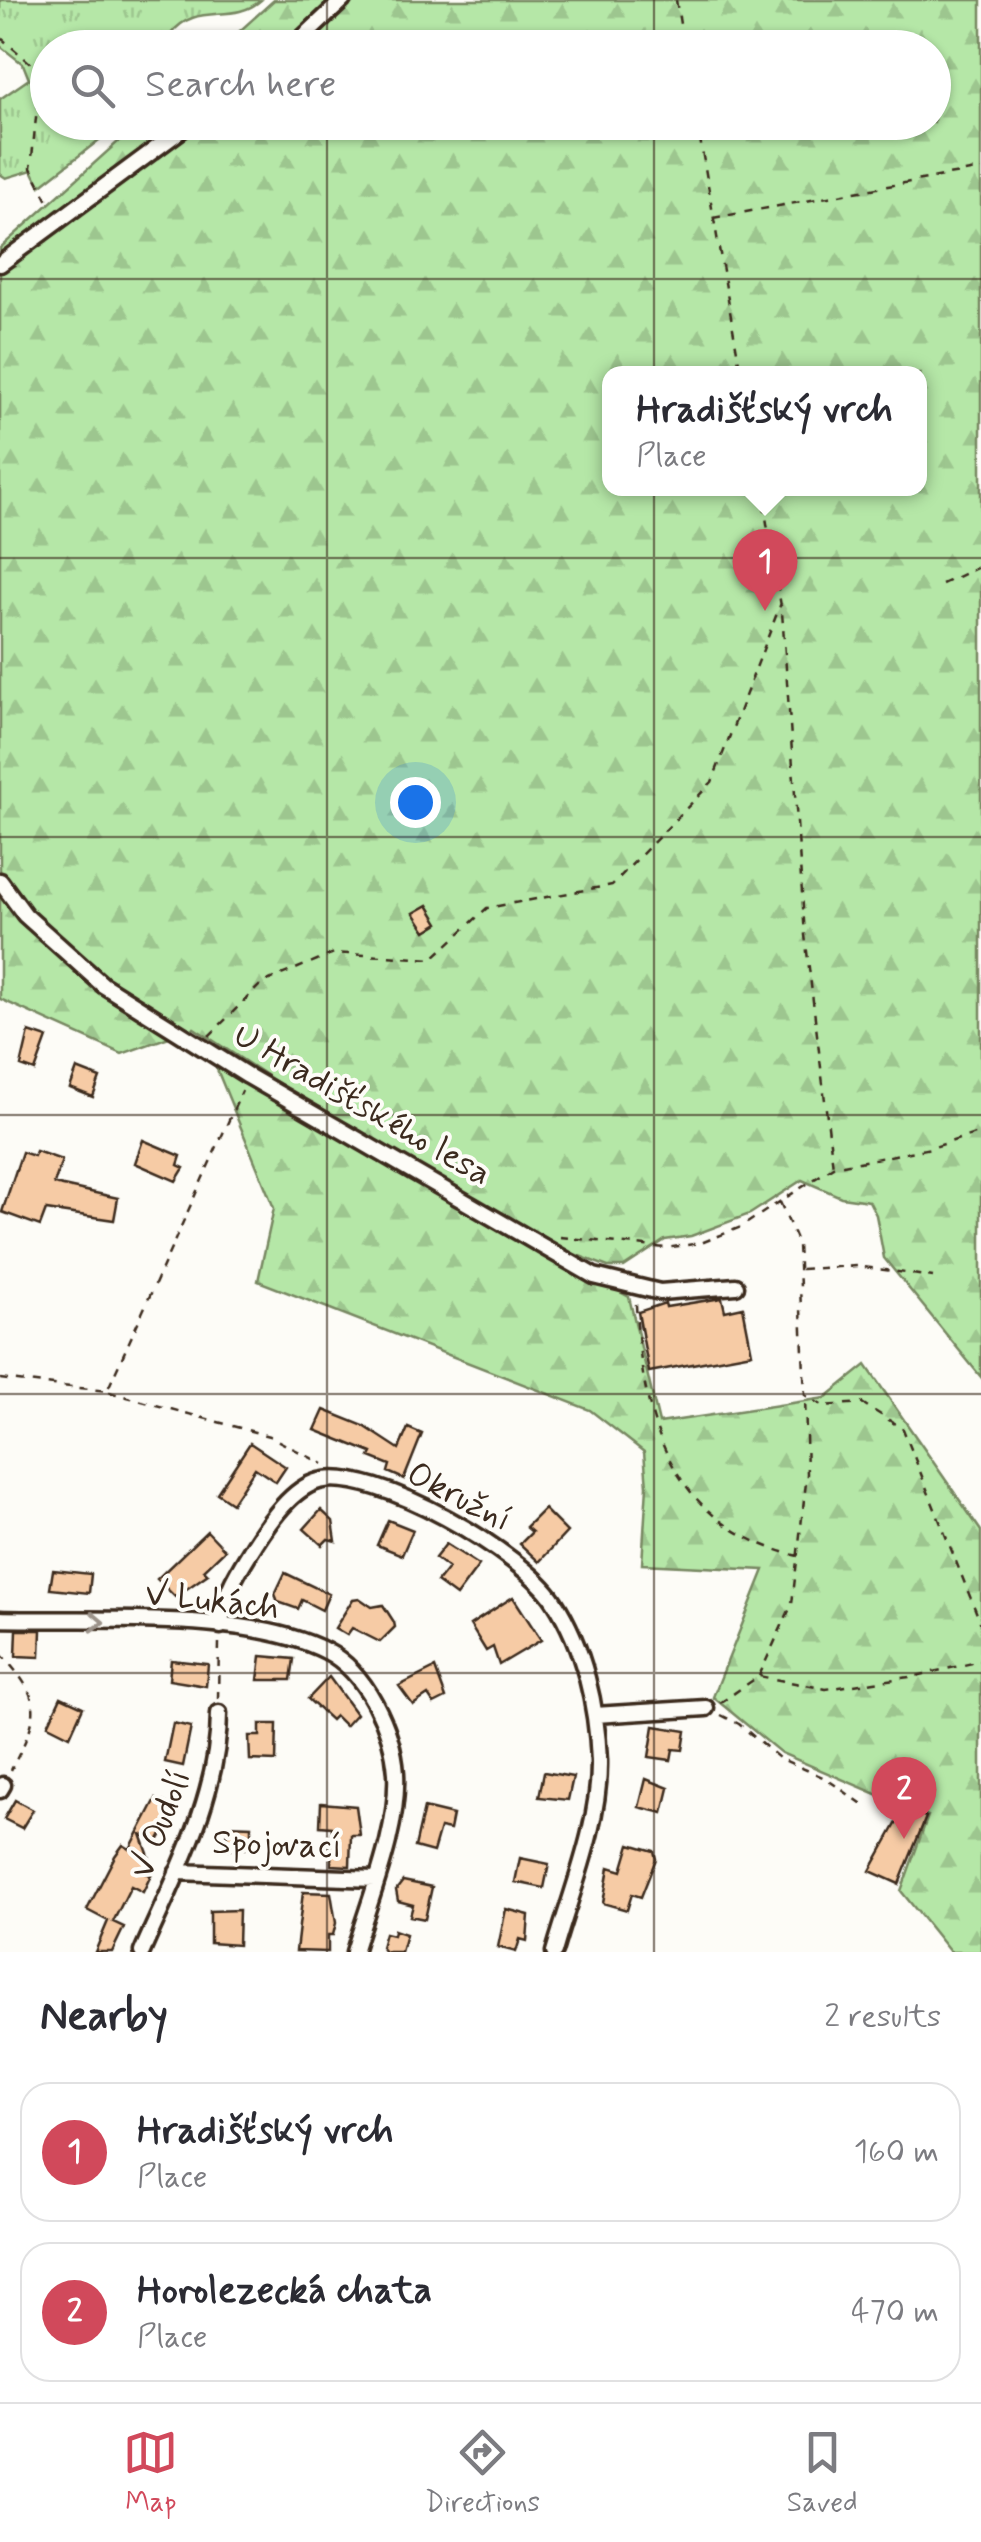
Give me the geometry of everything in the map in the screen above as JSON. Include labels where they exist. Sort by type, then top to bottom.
[{"type":"street","points":[[311,30],[343,0]]},
{"type":"street","points":[[0,264],[168,140]]},
{"type":"street","name":"U Hradišťského lesa","points":[[0,882],[26,915],[103,984],[248,1076],[594,1276],[660,1292],[736,1286]]},
{"type":"street","name":"Okružní","points":[[221,1626],[222,1599],[235,1574],[286,1503],[317,1481],[354,1480],[448,1518],[517,1564],[553,1599],[580,1654],[594,1715],[599,1764],[591,1824],[554,1952]]},
{"type":"street","name":"V Lukách","points":[[0,1619],[221,1626],[283,1636],[329,1652],[360,1681],[380,1713],[396,1774],[393,1809],[354,1952]]},
{"type":"street","points":[[594,1715],[706,1708]]},
{"type":"street","name":"V Oudolí","points":[[142,1952],[177,1872],[219,1752],[219,1713]]},
{"type":"street","name":"Spojovací","points":[[177,1872],[375,1879]]},
{"type":"path","points":[[676,0],[681,30]]},
{"type":"path","points":[[0,37],[30,63]]},
{"type":"path","points":[[34,140],[31,168],[58,222]]},
{"type":"path","points":[[700,140],[739,366]]},
{"type":"path","points":[[714,218],[981,169]]},
{"type":"path","points":[[762,496],[780,602],[805,935],[833,1167]]},
{"type":"path","points":[[942,584],[981,566]]},
{"type":"path","points":[[200,1045],[262,984],[334,953],[432,959],[488,908],[612,885],[712,782],[780,602]]},
{"type":"path","points":[[108,1391],[248,1076]]},
{"type":"path","points":[[524,1233],[643,1247],[682,1246],[741,1227],[833,1167],[931,1148],[981,1132]]},
{"type":"path","points":[[706,1708],[732,1698],[759,1676],[792,1604],[807,1474],[805,1395],[795,1230],[780,1202]]},
{"type":"path","points":[[799,1269],[857,1266],[933,1277]]},
{"type":"path","points":[[636,1286],[638,1358],[653,1429],[674,1473],[709,1511],[742,1535],[767,1549],[798,1556]]},
{"type":"path","points":[[0,1379],[108,1391],[270,1436],[354,1480]]},
{"type":"path","points":[[805,1395],[823,1406],[862,1403],[903,1428],[981,1624]]},
{"type":"path","points":[[219,1713],[221,1626]]},
{"type":"path","points":[[0,1653],[30,1686],[34,1725],[2,1788]]},
{"type":"path","points":[[759,1676],[826,1689],[981,1661]]},
{"type":"path","points":[[706,1708],[739,1724],[779,1758],[825,1778],[868,1808]]},
{"type":"green space","points":[[0,0],[261,0],[238,12],[191,18],[175,30],[30,30],[30,140],[99,140],[40,186],[32,170],[6,178],[0,174],[0,99],[29,79],[23,64],[0,46]]},
{"type":"green space","points":[[274,0],[981,0],[981,1377],[884,1258],[876,1215],[869,1201],[841,1197],[802,1180],[750,1214],[691,1236],[665,1240],[624,1267],[608,1267],[569,1252],[295,1094],[194,1028],[122,1054],[0,999],[0,248],[120,140],[951,140],[951,30],[241,30]]},
{"type":"green space","points":[[216,1067],[629,1297],[659,1423],[825,1398],[866,1365],[981,1531],[981,1952],[950,1952],[901,1891],[928,1816],[781,1753],[713,1697],[764,1570],[642,1564],[647,1486],[644,1452],[590,1410],[258,1281],[274,1208]]},
{"type":"building","points":[[428,905],[439,923],[426,931],[414,913]]},
{"type":"building","points":[[29,1032],[47,1038],[35,1071],[21,1066]]},
{"type":"building","points":[[77,1069],[100,1078],[93,1097],[70,1088]]},
{"type":"building","points":[[143,1140],[181,1156],[178,1165],[184,1168],[176,1181],[135,1163]]},
{"type":"building","points":[[36,1151],[62,1160],[54,1184],[118,1198],[114,1220],[46,1210],[40,1226],[2,1212],[22,1152],[34,1156]]},
{"type":"building","points":[[722,1298],[725,1311],[743,1307],[752,1353],[649,1372],[638,1312],[665,1303],[666,1307]]},
{"type":"building","points":[[324,1410],[364,1426],[399,1449],[408,1428],[422,1434],[404,1479],[388,1472],[390,1465],[370,1457],[372,1453],[315,1430]]},
{"type":"building","points":[[250,1443],[286,1467],[276,1482],[255,1468],[232,1503],[217,1493]]},
{"type":"building","points":[[544,1509],[567,1532],[539,1562],[520,1544],[532,1532],[526,1527]]},
{"type":"building","points":[[321,1510],[333,1521],[336,1541],[328,1539],[322,1545],[304,1529]]},
{"type":"building","points":[[388,1520],[413,1530],[402,1555],[377,1545]]},
{"type":"building","points":[[207,1531],[225,1550],[204,1570],[208,1574],[175,1597],[157,1579]]},
{"type":"building","points":[[446,1544],[479,1565],[456,1596],[437,1582],[448,1568],[435,1558]]},
{"type":"building","points":[[53,1570],[91,1574],[89,1593],[50,1589]]},
{"type":"building","points":[[285,1573],[329,1594],[322,1610],[302,1600],[298,1609],[278,1602],[275,1594]]},
{"type":"building","points":[[513,1597],[541,1640],[499,1665],[493,1647],[486,1651],[470,1625]]},
{"type":"building","points":[[359,1598],[372,1607],[383,1605],[394,1622],[395,1627],[380,1642],[352,1628],[347,1635],[335,1628],[353,1599]]},
{"type":"building","points":[[17,1630],[41,1630],[40,1657],[16,1656]]},
{"type":"building","points":[[261,1656],[294,1659],[291,1680],[258,1680]]},
{"type":"building","points":[[171,1660],[208,1664],[206,1686],[169,1680]]},
{"type":"building","points":[[435,1668],[446,1698],[434,1704],[428,1695],[413,1705],[399,1686]]},
{"type":"building","points":[[329,1677],[356,1714],[345,1726],[335,1716],[331,1720],[308,1699]]},
{"type":"building","points":[[61,1697],[83,1707],[70,1736],[48,1725]]},
{"type":"building","points":[[173,1723],[191,1727],[183,1766],[165,1762]]},
{"type":"building","points":[[260,1724],[277,1724],[276,1761],[250,1760],[249,1736],[260,1736]]},
{"type":"building","points":[[654,1726],[686,1731],[683,1750],[673,1749],[671,1760],[649,1757]]},
{"type":"building","points":[[544,1772],[573,1777],[568,1800],[539,1797]]},
{"type":"building","points":[[646,1779],[669,1788],[663,1813],[639,1807]]},
{"type":"building","points":[[156,1799],[177,1808],[158,1841],[141,1834],[151,1862],[145,1873],[151,1875],[143,1892],[131,1886],[113,1922],[124,1927],[112,1952],[95,1952],[108,1921],[87,1910],[115,1856],[123,1845],[130,1849]]},
{"type":"building","points":[[15,1800],[33,1810],[22,1828],[4,1819]]},
{"type":"building","points":[[321,1803],[356,1806],[360,1835],[351,1835],[350,1866],[331,1865],[332,1827],[320,1826]]},
{"type":"building","points":[[424,1808],[453,1815],[450,1830],[440,1828],[433,1852],[415,1847]]},
{"type":"building","points":[[905,1808],[926,1817],[899,1884],[870,1871]]},
{"type":"building","points":[[227,1825],[251,1826],[251,1848],[227,1850]]},
{"type":"building","points":[[630,1844],[654,1851],[656,1859],[641,1897],[632,1894],[627,1910],[603,1903],[609,1867],[622,1871]]},
{"type":"building","points":[[520,1858],[549,1864],[544,1888],[515,1882]]},
{"type":"building","points":[[403,1881],[432,1887],[425,1919],[410,1916],[413,1905],[398,1901],[396,1890]]},
{"type":"building","points":[[303,1892],[331,1893],[336,1923],[333,1935],[328,1935],[328,1952],[296,1951]]},
{"type":"building","points":[[506,1909],[529,1915],[527,1941],[520,1939],[516,1952],[498,1947]]},
{"type":"building","points":[[239,1910],[238,1945],[210,1943],[210,1911]]},
{"type":"building","points":[[394,1930],[406,1934],[401,1952],[385,1952],[381,1947],[385,1933],[393,1935]]},
{"type":"place","name":"Hradišťský vrch","points":[[765,611]]},
{"type":"place","name":"Horolezecká chata","points":[[904,1839]]}]
